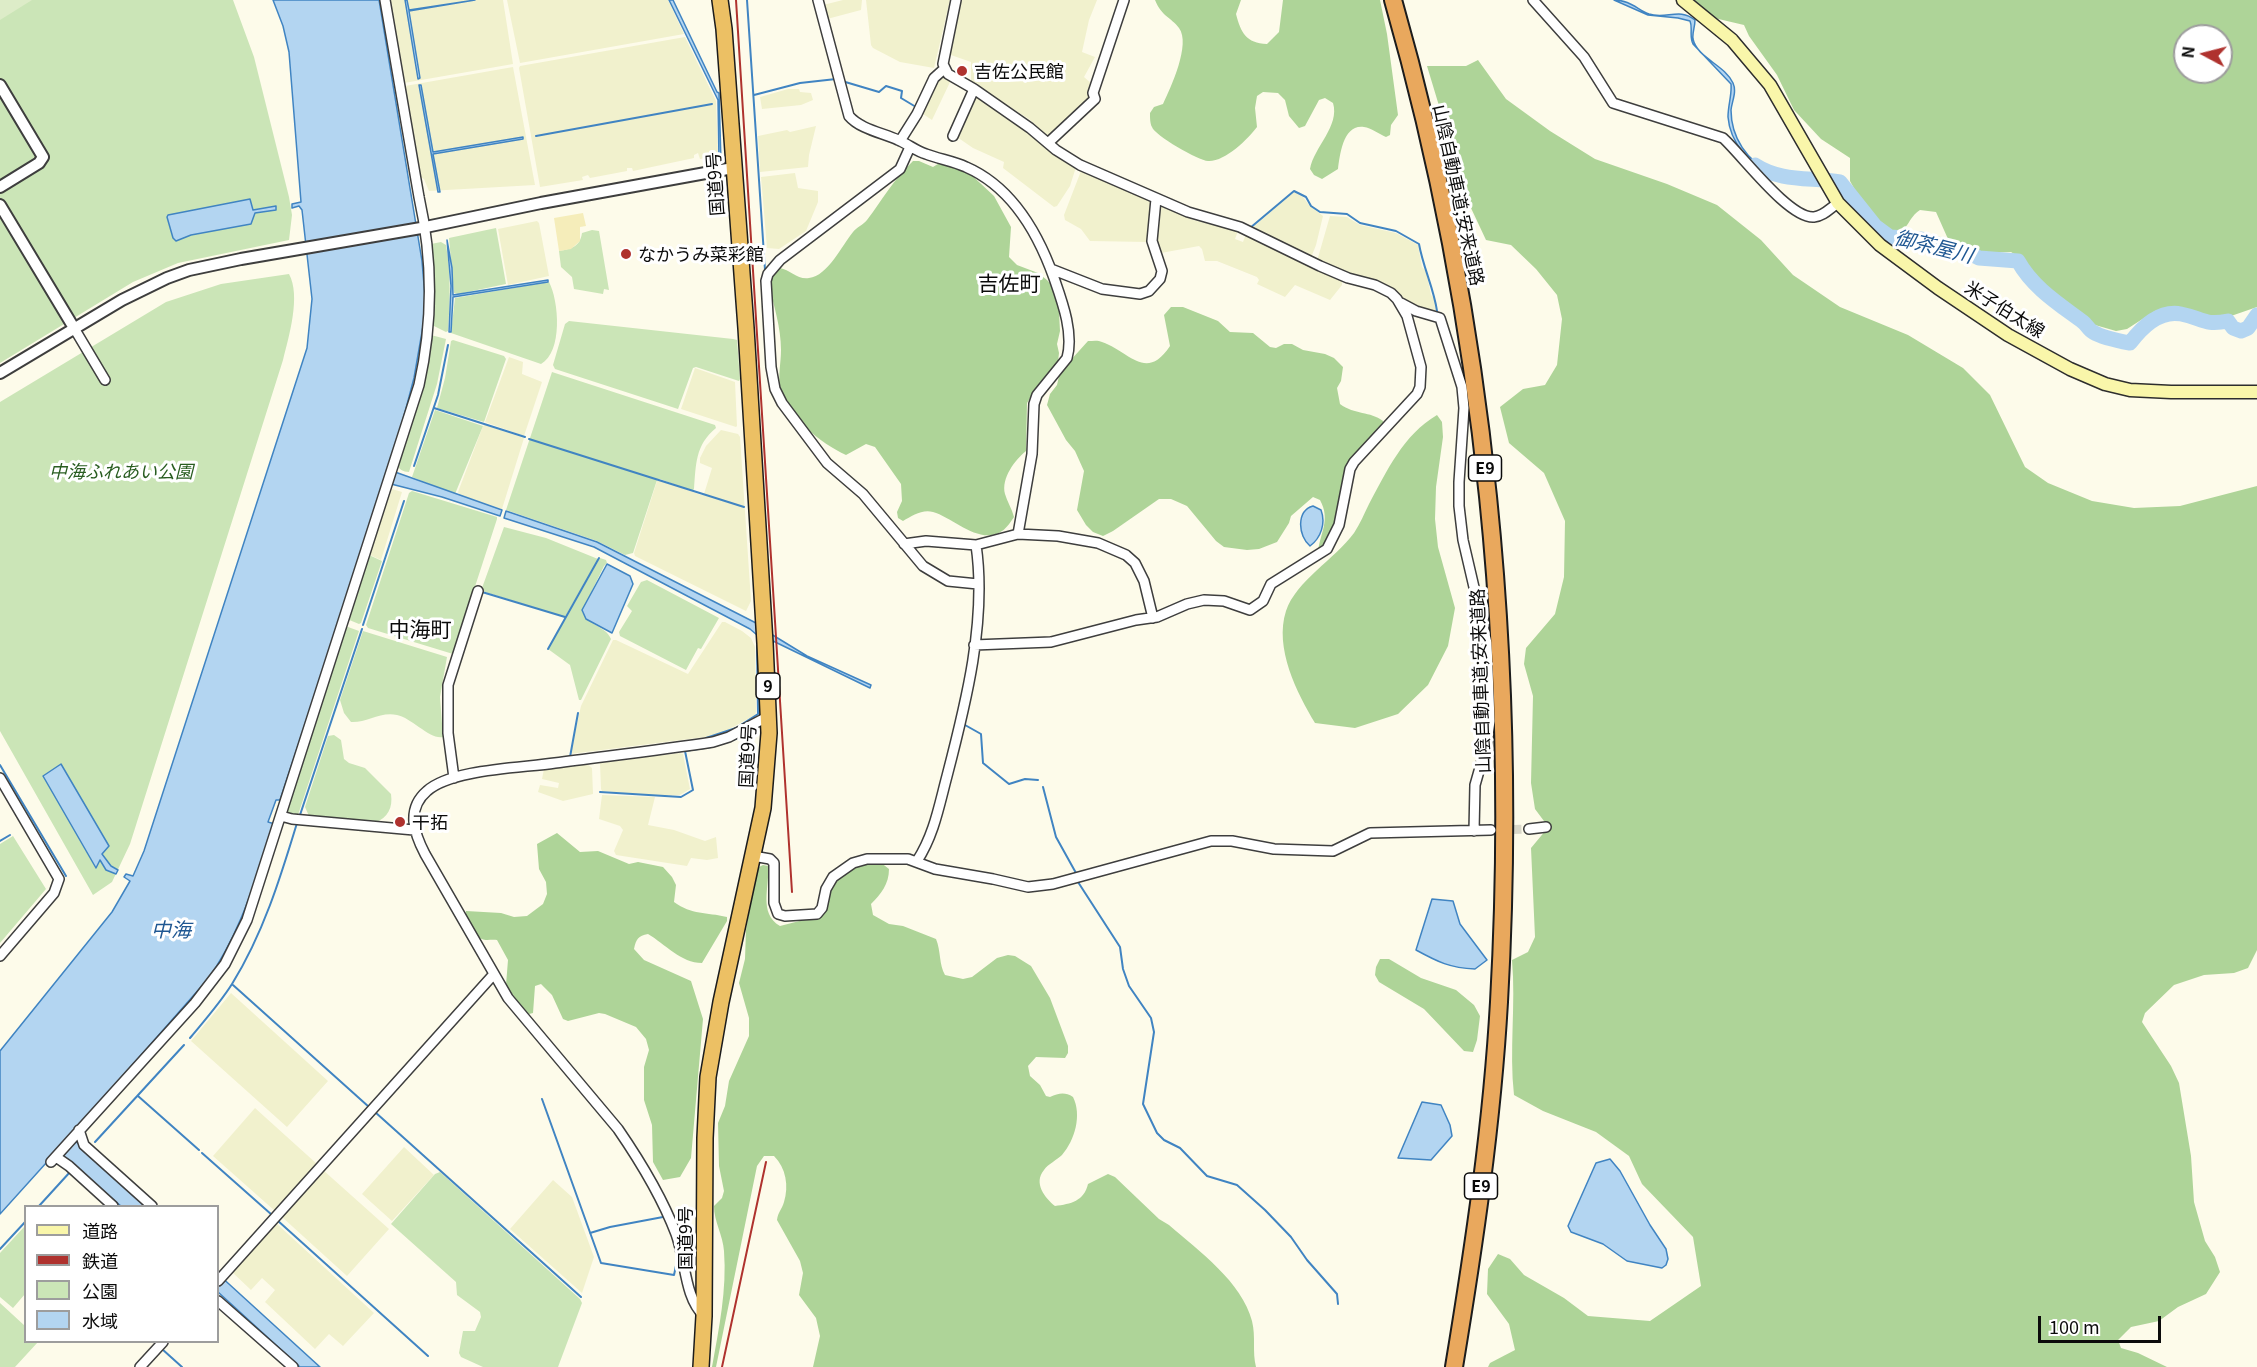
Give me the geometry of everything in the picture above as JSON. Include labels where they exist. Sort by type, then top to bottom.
[{"type":"highway","name":"国道9号","points":[[701,1367],[708,1077],[721,1002],[763,808],[769,716],[746,328],[720,0]]},
{"type":"highway","name":"山陰自動車道;安来道路","points":[[1393,0],[1418,92],[1453,254],[1475,386],[1488,488],[1497,592],[1503,731],[1502,945],[1499,1005],[1488,1133],[1477,1222],[1454,1367]]},
{"type":"main road","name":"米子伯太線","points":[[1683,0],[1732,40],[1770,85],[1839,204],[1881,245],[1938,288],[2008,335],[2070,369],[2104,384],[2130,390],[2257,392]]},
{"type":"street","points":[[112,1205],[69,1166],[55,1157],[195,1003],[225,964],[247,920],[420,385],[429,330],[430,288],[423,228],[385,0]]},
{"type":"street","points":[[818,0],[849,116],[855,122],[924,154],[966,167],[1007,195],[1037,235],[1051,269],[1068,331],[1069,350],[1067,358],[1037,395],[1034,404],[1032,454],[1018,534]]},
{"type":"street","points":[[956,0],[944,58],[944,69],[1080,165],[1188,212],[1240,226],[1332,272],[1383,288],[1408,308],[1440,318],[1462,387],[1464,408],[1459,506],[1463,540],[1487,643],[1490,721],[1487,743],[1475,785],[1474,831]]},
{"type":"street","points":[[1048,143],[1095,99],[1093,93],[1124,0]]},
{"type":"street","points":[[1533,0],[1584,57],[1613,103],[1723,138],[1736,150],[1750,169],[1800,213],[1813,217],[1819,216],[1839,204]]},
{"type":"street","points":[[900,141],[917,114],[934,78],[944,69]]},
{"type":"street","points":[[0,85],[41,153],[42,159],[0,187]]},
{"type":"street","points":[[953,136],[974,89]]},
{"type":"street","points":[[910,147],[900,169],[780,260],[768,274],[766,281],[771,367],[778,396],[823,458],[863,494],[916,560],[939,577],[958,583],[978,584]]},
{"type":"street","points":[[0,373],[144,288],[189,270],[423,228],[541,203],[733,168]]},
{"type":"street","points":[[1051,269],[1102,289],[1140,294],[1149,291],[1160,279],[1162,271],[1152,241],[1156,198]]},
{"type":"street","points":[[0,205],[105,380]]},
{"type":"street","points":[[974,645],[1045,644],[1136,620],[1153,618],[1187,604],[1204,600],[1224,601],[1250,610],[1263,601],[1271,584],[1276,580],[1327,549],[1339,525],[1350,469],[1354,462],[1417,394],[1420,387],[1421,367],[1410,326],[1397,299]]},
{"type":"street","points":[[904,544],[926,542],[976,545],[1018,534],[1058,536],[1088,540],[1109,546],[1126,555],[1139,569],[1153,618]]},
{"type":"street","points":[[916,861],[932,833],[961,720],[974,645],[978,584],[976,545]]},
{"type":"street","points":[[454,778],[448,733],[448,690],[478,591]]},
{"type":"street","points":[[704,1316],[693,1302],[685,1265],[671,1222],[632,1150],[584,1087],[508,998],[431,864],[414,830],[414,812],[422,796],[440,782],[454,778],[487,771],[713,742],[769,716]]},
{"type":"street","points":[[0,778],[59,879],[54,893],[0,957]]},
{"type":"street","points":[[280,816],[414,830]]},
{"type":"street","points":[[1529,829],[1546,827]]},
{"type":"street","points":[[753,856],[772,861],[775,907],[778,914],[785,916],[812,915],[820,912],[829,882],[839,871],[853,863],[880,858],[901,858],[935,869],[1032,887],[1053,884],[1211,841],[1232,841],[1274,849],[1333,851],[1370,833],[1491,830]]},
{"type":"street","points":[[220,1273],[494,974]]},
{"type":"street","points":[[76,1134],[84,1145],[151,1205]]},
{"type":"street","points":[[219,1302],[293,1367]]},
{"type":"street","points":[[140,1367],[160,1343]]},
{"type":"green space","points":[[0,0],[233,0],[254,57],[289,197],[292,215],[289,240],[178,263],[133,282],[0,363]]},
{"type":"green space","points":[[0,0],[32,0],[0,20]]},
{"type":"green space","points":[[387,0],[503,0],[513,64],[404,83]]},
{"type":"green space","points":[[507,0],[668,0],[684,34],[520,63]]},
{"type":"green space","points":[[843,0],[862,0],[861,10],[827,19],[823,5]]},
{"type":"green space","points":[[866,0],[950,0],[934,68],[900,62],[873,48]]},
{"type":"green space","points":[[961,0],[1097,0],[1089,20],[1082,52],[1095,57],[1084,77],[1092,84],[1091,98],[1049,137],[1029,119],[971,82],[971,62],[948,54]]},
{"type":"green space","points":[[1155,0],[1241,0],[1236,14],[1242,32],[1254,42],[1267,44],[1279,32],[1283,0],[1380,0],[1398,115],[1391,125],[1390,135],[1386,137],[1364,127],[1351,130],[1344,142],[1338,169],[1322,179],[1314,175],[1310,169],[1333,120],[1333,103],[1325,98],[1319,100],[1305,126],[1299,128],[1289,116],[1285,100],[1278,93],[1263,92],[1257,96],[1255,108],[1257,127],[1229,154],[1208,161],[1177,147],[1160,136],[1150,122],[1150,113],[1154,107],[1163,104],[1171,87],[1183,44],[1179,28],[1161,10]]},
{"type":"green space","points":[[1692,0],[2257,0],[2257,307],[2231,316],[2214,318],[2169,308],[2155,311],[2127,329],[2116,331],[2095,325],[2065,300],[2032,278],[2022,259],[2011,252],[1984,253],[1965,248],[1948,239],[1936,212],[1920,210],[1897,234],[1885,230],[1861,201],[1850,181],[1850,158],[1821,139],[1794,110],[1777,75],[1749,36],[1744,25],[1710,17]]},
{"type":"green space","points":[[685,37],[716,101],[718,155],[700,159],[698,153],[694,155],[694,158],[633,171],[632,168],[627,168],[627,171],[590,178],[588,175],[582,177],[583,180],[540,187],[520,66]]},
{"type":"green space","points":[[1478,60],[1506,99],[1550,131],[1595,159],[1667,184],[1717,205],[1761,240],[1793,275],[1840,307],[1908,335],[1963,368],[1990,395],[2025,467],[2048,483],[2092,501],[2134,508],[2180,506],[2257,486],[2257,950],[2248,968],[2234,973],[2204,975],[2174,985],[2145,1013],[2142,1022],[2171,1066],[2179,1083],[2191,1156],[2194,1202],[2205,1241],[2215,1257],[2220,1272],[2206,1294],[2178,1307],[2159,1321],[2131,1327],[2118,1340],[2121,1348],[2138,1353],[2167,1367],[1488,1367],[1490,1363],[1515,1350],[1509,1324],[1487,1294],[1488,1269],[1498,1254],[1510,1259],[1524,1275],[1564,1298],[1588,1316],[1650,1321],[1701,1286],[1693,1237],[1642,1184],[1629,1156],[1596,1132],[1543,1111],[1514,1095],[1512,960],[1528,952],[1535,937],[1531,848],[1551,824],[1544,821],[1535,809],[1531,783],[1533,696],[1524,664],[1526,648],[1555,614],[1564,577],[1565,521],[1544,473],[1509,443],[1500,407],[1523,389],[1545,385],[1557,365],[1562,319],[1557,295],[1536,269],[1511,245],[1486,240],[1463,191],[1427,66],[1466,66]]},
{"type":"green space","points":[[513,67],[535,185],[429,191],[424,179],[420,177],[405,86]]},
{"type":"green space","points":[[941,76],[951,80],[932,120],[920,112],[935,79]]},
{"type":"green space","points":[[788,89],[799,89],[800,92],[811,93],[813,100],[801,105],[762,109],[760,97]]},
{"type":"green space","points":[[976,95],[1031,134],[1051,152],[1076,167],[1070,186],[1057,206],[1054,207],[1003,168],[1004,162],[973,148],[957,137]]},
{"type":"green space","points":[[816,126],[808,167],[760,172],[758,136]]},
{"type":"green space","points":[[913,161],[933,167],[941,162],[965,169],[994,196],[1011,227],[1009,257],[1017,265],[1038,273],[1054,288],[1059,312],[1058,362],[1027,403],[1026,451],[1010,470],[1004,488],[1014,517],[1004,530],[994,535],[976,533],[929,511],[921,512],[903,521],[898,518],[897,512],[902,501],[901,484],[875,447],[866,444],[846,455],[826,444],[796,418],[783,398],[780,387],[781,342],[769,285],[772,275],[780,268],[805,278],[822,272],[853,232],[867,220],[894,182]]},
{"type":"green space","points":[[1081,171],[1151,201],[1148,242],[1090,241],[1081,229],[1065,220],[1064,215]]},
{"type":"green space","points":[[795,173],[798,188],[818,191],[818,202],[806,231],[779,249],[767,248],[761,177]]},
{"type":"green space","points":[[1294,192],[1303,197],[1323,216],[1316,245],[1310,256],[1252,228]]},
{"type":"green space","points":[[1160,205],[1193,220],[1238,231],[1235,239],[1243,242],[1246,234],[1342,280],[1342,285],[1330,300],[1295,285],[1285,297],[1257,284],[1259,280],[1257,277],[1217,261],[1205,261],[1199,246],[1161,253],[1156,240]]},
{"type":"green space","points":[[1330,216],[1347,217],[1360,225],[1396,233],[1418,245],[1422,267],[1426,271],[1431,295],[1435,299],[1436,312],[1408,304],[1395,290],[1378,280],[1348,273],[1317,261]]},
{"type":"green space","points":[[537,221],[549,276],[508,285],[498,229]]},
{"type":"green space","points":[[496,228],[506,284],[454,293],[449,238]]},
{"type":"green space","points":[[592,230],[599,231],[609,290],[604,289],[603,294],[574,289],[572,277],[561,267],[559,251],[574,246],[582,233]]},
{"type":"green space","points":[[441,242],[446,245],[448,256],[450,299],[448,331],[446,332],[432,325],[431,244]]},
{"type":"green space","name":"中海ふれあい公園","points":[[289,274],[294,293],[294,305],[283,360],[130,844],[112,882],[93,895],[0,731],[0,402],[166,302],[221,284]]},
{"type":"green space","points":[[549,282],[557,313],[556,338],[548,358],[541,364],[451,333],[455,298]]},
{"type":"green space","points":[[1171,307],[1183,307],[1218,321],[1230,332],[1253,333],[1270,347],[1276,348],[1284,344],[1292,344],[1303,350],[1334,358],[1343,367],[1341,381],[1337,388],[1340,404],[1383,421],[1383,428],[1357,455],[1330,544],[1318,552],[1325,514],[1320,500],[1313,497],[1291,516],[1277,542],[1259,549],[1247,550],[1224,547],[1216,541],[1187,506],[1171,499],[1159,499],[1103,536],[1093,532],[1086,525],[1077,510],[1084,471],[1075,451],[1066,440],[1047,405],[1050,394],[1057,385],[1060,372],[1088,341],[1102,342],[1138,361],[1153,362],[1161,357],[1170,346],[1164,315]]},
{"type":"green space","points":[[569,321],[737,340],[740,379],[739,381],[693,368],[678,409],[555,369],[553,365],[565,324]]},
{"type":"green space","points":[[431,335],[446,339],[437,384],[409,472],[407,472],[401,470],[396,464]]},
{"type":"green space","points":[[453,340],[504,356],[506,359],[484,422],[437,408]]},
{"type":"green space","points":[[509,357],[523,362],[522,374],[542,382],[524,436],[485,422]]},
{"type":"green space","points":[[695,368],[735,382],[736,427],[681,409]]},
{"type":"green space","points":[[552,372],[715,425],[716,428],[700,448],[692,491],[660,479],[657,480],[633,553],[625,555],[597,541],[506,510]]},
{"type":"green space","points":[[435,410],[483,426],[455,494],[412,477]]},
{"type":"green space","points":[[1437,415],[1442,422],[1443,437],[1436,487],[1435,519],[1438,547],[1455,608],[1448,646],[1428,685],[1398,714],[1355,728],[1315,723],[1301,698],[1285,655],[1283,625],[1286,611],[1298,590],[1354,533],[1389,467],[1405,443],[1425,423]]},
{"type":"green space","points":[[485,425],[524,438],[502,509],[460,495],[458,492]]},
{"type":"green space","points":[[721,430],[738,434],[740,437],[751,601],[746,611],[635,556],[634,553],[657,481],[704,494],[712,468],[700,463],[700,458],[706,446]]},
{"type":"green space","points":[[392,489],[402,492],[381,560],[368,554]]},
{"type":"green space","points":[[412,491],[497,517],[453,654],[368,628],[366,625],[409,493]]},
{"type":"green space","points":[[504,527],[546,538],[598,559],[565,617],[485,592],[482,588]]},
{"type":"green space","points":[[369,555],[382,561],[359,624],[347,619]]},
{"type":"green space","points":[[600,558],[606,560],[607,563],[582,611],[588,620],[605,631],[611,639],[579,700],[570,665],[548,649]]},
{"type":"green space","points":[[647,580],[719,618],[686,670],[620,636],[619,632],[632,611],[627,606],[641,582]]},
{"type":"green space","points":[[722,622],[742,631],[751,638],[755,647],[755,715],[726,731],[705,737],[570,754],[581,706],[613,640],[688,674]]},
{"type":"green space","points":[[344,628],[359,631],[298,815],[289,813],[287,810]]},
{"type":"green space","points":[[363,631],[447,657],[440,697],[443,737],[432,735],[397,715],[391,714],[351,722],[344,713],[340,700]]},
{"type":"green space","points":[[334,735],[341,740],[344,759],[365,768],[391,794],[389,812],[375,823],[309,816],[305,807],[328,736]]},
{"type":"green space","points":[[683,754],[690,789],[680,795],[660,796],[602,791],[601,789],[600,763]]},
{"type":"green space","points":[[587,764],[592,768],[593,794],[563,801],[538,792],[540,785],[558,788],[559,783],[542,779],[544,769]]},
{"type":"green space","points":[[602,795],[655,797],[648,825],[674,830],[705,841],[716,837],[718,858],[707,860],[691,858],[687,866],[616,855],[614,851],[623,830],[620,826],[599,819]]},
{"type":"green space","points":[[557,833],[580,852],[598,851],[629,864],[638,862],[663,867],[676,885],[674,902],[693,911],[727,917],[727,921],[702,963],[687,960],[648,934],[638,938],[634,949],[644,960],[691,981],[703,1019],[691,1158],[680,1177],[663,1180],[653,1162],[652,1125],[644,1100],[644,1067],[649,1050],[646,1039],[636,1027],[599,1013],[568,1021],[563,1019],[552,995],[541,984],[535,986],[533,1013],[525,1012],[506,985],[508,960],[497,940],[478,938],[468,923],[466,911],[501,913],[514,917],[527,916],[543,904],[547,894],[546,882],[539,869],[537,844]]},
{"type":"green space","points":[[13,836],[46,889],[0,943],[0,844]]},
{"type":"green space","points":[[880,862],[889,869],[889,874],[884,888],[871,904],[873,915],[889,924],[903,926],[936,939],[945,975],[963,979],[972,977],[997,958],[1015,956],[1031,966],[1050,998],[1068,1046],[1068,1053],[1065,1058],[1036,1057],[1028,1066],[1030,1076],[1040,1085],[1046,1096],[1067,1094],[1073,1097],[1077,1119],[1074,1135],[1067,1149],[1041,1175],[1040,1185],[1044,1195],[1055,1206],[1066,1204],[1080,1198],[1088,1184],[1108,1174],[1115,1177],[1159,1219],[1218,1268],[1239,1293],[1252,1321],[1256,1367],[813,1367],[820,1336],[816,1318],[799,1295],[803,1273],[800,1261],[777,1220],[785,1196],[785,1178],[774,1156],[764,1156],[757,1166],[716,1367],[712,1367],[722,1309],[725,1266],[723,1245],[714,1206],[722,1198],[724,1191],[719,1166],[718,1123],[725,1106],[729,1081],[749,1036],[749,1018],[739,983],[745,959],[746,930],[756,872],[763,865],[768,866],[767,907],[773,921],[780,926],[819,916],[833,885],[843,872],[857,864]]},
{"type":"green space","points":[[1380,959],[1389,959],[1421,978],[1456,990],[1474,1005],[1480,1016],[1473,1052],[1464,1051],[1424,1009],[1379,982],[1375,975]]},
{"type":"green space","points":[[231,993],[328,1081],[287,1127],[191,1041]]},
{"type":"green space","points":[[255,1108],[317,1164],[275,1211],[213,1156]]},
{"type":"green space","points":[[404,1147],[434,1175],[392,1221],[362,1194]]},
{"type":"green space","points":[[323,1170],[389,1229],[347,1276],[282,1217]]},
{"type":"green space","points":[[440,1172],[580,1299],[582,1303],[558,1367],[483,1367],[461,1357],[459,1353],[463,1331],[475,1331],[481,1317],[480,1312],[457,1295],[456,1282],[391,1224],[435,1174]]},
{"type":"green space","points":[[553,1180],[572,1197],[594,1257],[582,1293],[510,1229]]},
{"type":"green space","points":[[276,1223],[374,1313],[343,1346],[329,1334],[315,1349],[265,1302],[275,1290],[262,1278],[251,1290],[231,1271]]},
{"type":"green space","points":[[24,1227],[24,1295],[13,1308],[0,1297],[0,1253]]},
{"type":"green space","points":[[0,1303],[24,1325],[24,1343],[37,1343],[15,1367],[0,1367]]},
{"type":"sand","points":[[583,213],[586,226],[580,227],[580,241],[571,249],[559,251],[554,218]]},
{"type":"water","name":"中海","points":[[273,0],[379,0],[422,261],[426,309],[414,378],[391,465],[387,469],[383,482],[385,483],[280,800],[276,800],[268,822],[275,824],[239,924],[208,979],[70,1136],[144,1205],[120,1205],[56,1152],[0,1214],[0,1051],[112,912],[130,881],[124,877],[126,874],[133,876],[144,851],[307,348],[312,299],[302,210],[299,206],[292,208],[292,204],[301,202],[289,52],[283,26]]},
{"type":"water","points":[[405,0],[407,0],[409,10],[475,0],[409,11],[420,78],[418,79]]},
{"type":"water","points":[[669,0],[673,0],[719,93],[721,162],[719,161],[718,100]]},
{"type":"water","points":[[1614,0],[1629,3],[1649,14],[1689,16],[1695,20],[1693,39],[1699,50],[1692,41],[1690,21],[1648,15]]},
{"type":"water","points":[[1701,53],[1724,71],[1733,83],[1735,90],[1731,110],[1737,139],[1755,162],[1772,172],[1771,176],[1749,159],[1737,144],[1728,117],[1731,84]]},
{"type":"water","points":[[419,85],[421,85],[433,152],[523,137],[523,139],[433,154],[440,192],[438,192]]},
{"type":"water","points":[[250,199],[253,210],[276,206],[276,210],[255,213],[251,224],[191,235],[176,241],[173,238],[168,215]]},
{"type":"water","points":[[447,240],[452,268],[453,295],[548,280],[548,282],[453,297],[451,332],[449,332],[451,286]]},
{"type":"water","points":[[395,472],[502,510],[500,516],[442,497],[391,484]]},
{"type":"water","points":[[1313,506],[1321,510],[1323,525],[1317,539],[1310,546],[1301,530],[1301,518],[1307,509]]},
{"type":"water","points":[[506,511],[597,542],[756,623],[757,635],[750,629],[594,547],[504,518]]},
{"type":"water","points":[[607,564],[630,576],[633,584],[612,633],[586,619],[582,610]]},
{"type":"water","points":[[771,634],[807,656],[871,685],[870,688],[771,640]]},
{"type":"water","points":[[61,764],[109,846],[102,854],[111,866],[118,870],[116,874],[106,870],[100,860],[96,868],[43,776]]},
{"type":"water","points":[[1432,899],[1453,901],[1460,924],[1487,960],[1475,969],[1444,964],[1416,950]]},
{"type":"water","points":[[1422,1102],[1441,1105],[1452,1136],[1431,1160],[1398,1158]]},
{"type":"water","points":[[1610,1159],[1620,1171],[1666,1249],[1668,1259],[1662,1268],[1627,1261],[1603,1244],[1571,1232],[1568,1226],[1596,1163]]},
{"type":"water","points":[[219,1275],[320,1367],[300,1367],[219,1293]]},
{"type":"waterway","points":[[747,0],[765,270]]},
{"type":"waterway","points":[[754,95],[800,83],[836,79]]},
{"type":"waterway","points":[[842,81],[879,92],[886,86],[902,91],[901,98],[916,107]]},
{"type":"waterway","points":[[536,136],[712,104]]},
{"type":"waterway","name":"御茶屋川","points":[[1755,165],[1785,177],[1840,182],[1875,226],[1890,237],[1921,239],[1979,258],[2018,261],[2024,271],[2047,295],[2092,331],[2106,338],[2130,343],[2152,321],[2173,313],[2208,322],[2228,321],[2233,328],[2241,331],[2248,328],[2257,315]]},
{"type":"waterway","points":[[1250,228],[1294,191],[1306,197],[1311,206],[1320,212],[1347,214],[1360,223],[1396,231],[1419,244],[1437,311]]},
{"type":"waterway","points":[[414,466],[438,395],[448,345]]},
{"type":"waterway","points":[[434,408],[525,437]]},
{"type":"waterway","points":[[529,439],[744,507]]},
{"type":"waterway","points":[[363,625],[404,501]]},
{"type":"waterway","points":[[548,649],[599,558]]},
{"type":"waterway","points":[[482,592],[565,617]]},
{"type":"waterway","points":[[300,815],[362,629]]},
{"type":"waterway","points":[[706,738],[736,728],[758,714],[757,646]]},
{"type":"waterway","points":[[570,757],[578,713]]},
{"type":"waterway","points":[[965,725],[981,734],[983,763],[1009,784],[1025,779],[1038,780]]},
{"type":"waterway","points":[[733,740],[755,730]]},
{"type":"waterway","points":[[600,792],[681,797],[693,790],[685,751],[728,742]]},
{"type":"waterway","points":[[0,765],[66,876]]},
{"type":"waterway","points":[[1043,787],[1056,837],[1076,873]]},
{"type":"waterway","points":[[190,1038],[227,991],[253,946],[277,885],[297,823]]},
{"type":"waterway","points":[[0,841],[10,835]]},
{"type":"waterway","points":[[1078,882],[1120,947],[1123,969],[1129,986],[1151,1018],[1154,1032],[1143,1104],[1157,1133],[1164,1140],[1180,1148],[1207,1176],[1237,1185],[1265,1210],[1291,1237],[1307,1260],[1337,1294],[1338,1304]]},
{"type":"waterway","points":[[233,985],[369,1107]]},
{"type":"waterway","points":[[95,1142],[184,1045]]},
{"type":"waterway","points":[[138,1096],[199,1150]]},
{"type":"waterway","points":[[542,1099],[601,1263],[674,1275],[677,1261]]},
{"type":"waterway","points":[[375,1112],[581,1297]]},
{"type":"waterway","points":[[202,1153],[272,1215]]},
{"type":"waterway","points":[[40,1205],[70,1172]]},
{"type":"waterway","points":[[590,1233],[663,1217]]},
{"type":"waterway","points":[[277,1220],[428,1356]]},
{"type":"waterway","points":[[0,1249],[24,1223]]},
{"type":"waterway","points":[[162,1349],[182,1367]]},
{"type":"tunnel","points":[[1499,830],[1529,829]]},
{"type":"railway","points":[[736,0],[792,892]]},
{"type":"railway","points":[[722,1367],[766,1162]]},
{"type":"place","name":"吉佐公民館","points":[[962,71]]},
{"type":"place","name":"なかうみ菜彩館","points":[[626,254]]},
{"type":"place","name":"干拓","points":[[400,822]]},
{"type":"district","name":"吉佐町","points":[[1009,283]]},
{"type":"district","name":"中海町","points":[[420,629]]}]
